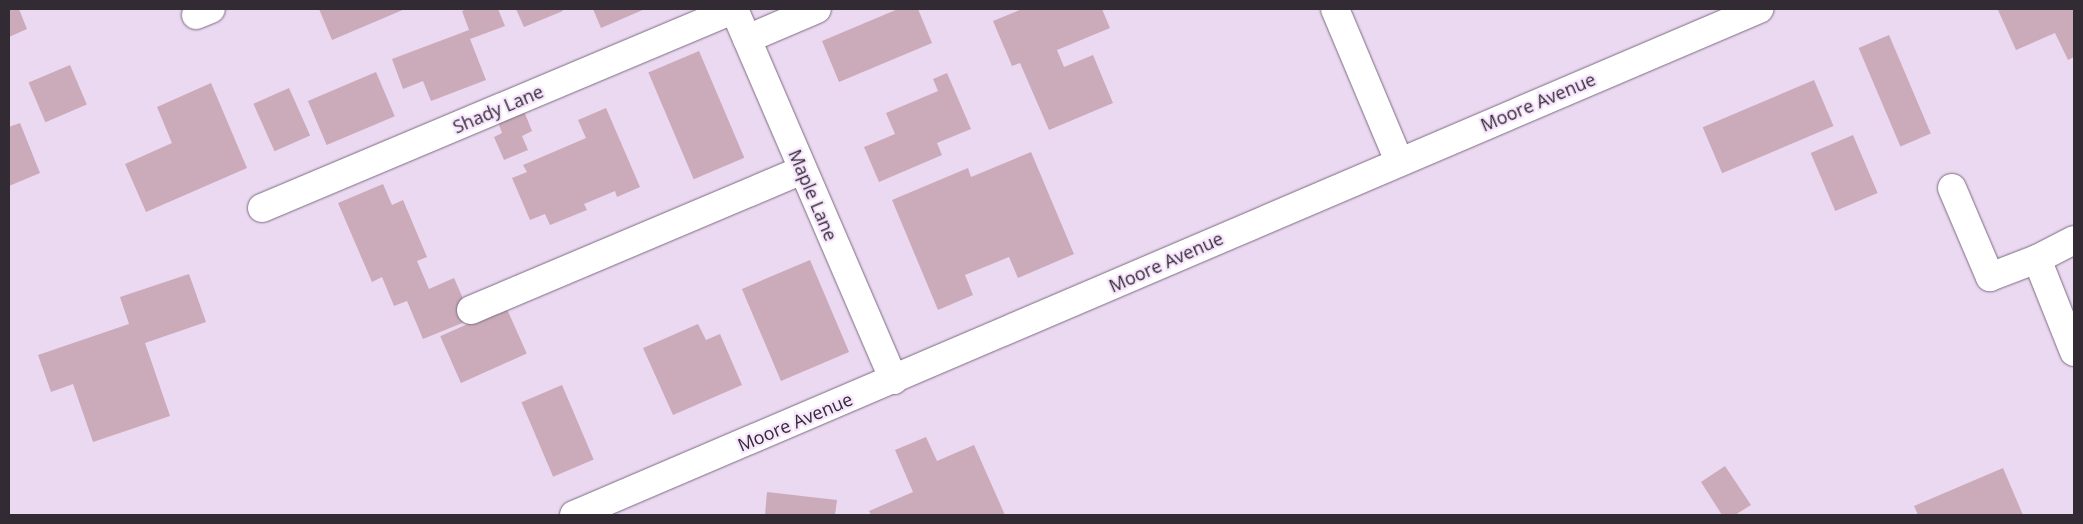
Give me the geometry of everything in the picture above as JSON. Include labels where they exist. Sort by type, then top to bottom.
[{"type":"street","name":"Maple Lane","points":[[735,9],[802,170],[894,380]]},
{"type":"street","name":"Shady Lane","points":[[262,208],[735,9]]},
{"type":"street","points":[[746,39],[817,9]]},
{"type":"street","points":[[1335,9],[1399,161]]},
{"type":"street","name":"Moore Avenue","points":[[574,515],[894,380],[1399,161],[1759,9]]},
{"type":"street","points":[[471,310],[802,170]]},
{"type":"street","points":[[1952,188],[1990,277],[2037,259],[2074,240]]},
{"type":"street","points":[[2037,259],[2074,352]]},
{"type":"building","points":[[9,9],[19,9],[27,29],[9,37]]},
{"type":"building","points":[[319,9],[405,9],[332,40]]},
{"type":"building","points":[[468,9],[498,9],[505,26],[470,39],[486,80],[431,101],[423,81],[403,89],[392,59],[469,30],[462,11]]},
{"type":"building","points":[[516,9],[562,9],[563,11],[524,27]]},
{"type":"building","points":[[593,9],[645,9],[601,28]]},
{"type":"building","points":[[898,9],[918,9],[932,43],[839,82],[822,41]]},
{"type":"building","points":[[1022,9],[1102,9],[1110,28],[1057,50],[1064,67],[1093,55],[1113,103],[1049,130],[1020,63],[1012,66],[993,21]]},
{"type":"building","points":[[2073,9],[2074,57],[2068,60],[2055,33],[2016,50],[1998,10]]},
{"type":"building","points":[[1889,35],[1931,133],[1900,146],[1859,48]]},
{"type":"building","points":[[699,51],[744,158],[694,179],[648,72]]},
{"type":"building","points":[[70,65],[87,105],[45,122],[29,83]]},
{"type":"building","points":[[376,72],[395,116],[327,145],[308,101]]},
{"type":"building","points":[[947,73],[971,129],[937,143],[942,155],[879,182],[864,147],[895,134],[886,113],[938,91],[933,79]]},
{"type":"building","points":[[1814,80],[1834,126],[1722,173],[1703,127]]},
{"type":"building","points":[[211,83],[247,168],[146,212],[125,164],[172,143],[157,107]]},
{"type":"building","points":[[289,88],[310,136],[275,151],[253,104]]},
{"type":"building","points":[[606,108],[640,187],[617,197],[615,191],[584,204],[587,210],[550,225],[545,214],[530,220],[512,178],[527,172],[523,165],[586,138],[578,120]]},
{"type":"building","points":[[524,111],[532,131],[522,136],[528,150],[504,160],[494,137],[502,133],[498,122]]},
{"type":"building","points":[[20,123],[40,173],[9,186],[9,127]]},
{"type":"building","points":[[1853,135],[1878,193],[1835,211],[1811,153]]},
{"type":"building","points":[[1031,152],[1074,254],[1018,278],[1009,257],[965,275],[973,295],[938,310],[892,200],[968,168],[971,177]]},
{"type":"building","points":[[383,184],[392,205],[403,200],[427,257],[417,261],[429,289],[454,278],[472,319],[423,339],[407,301],[394,306],[382,277],[372,282],[338,203]]},
{"type":"building","points":[[810,260],[849,352],[781,381],[742,289]]},
{"type":"building","points":[[189,274],[206,322],[145,343],[170,416],[93,442],[73,384],[51,392],[38,355],[129,324],[120,297]]},
{"type":"building","points":[[506,307],[527,354],[461,383],[440,336]]},
{"type":"building","points":[[698,324],[706,340],[720,334],[742,385],[673,415],[643,348]]},
{"type":"building","points":[[562,385],[594,460],[553,477],[521,402]]},
{"type":"building","points":[[926,437],[937,461],[974,445],[1005,515],[871,515],[869,511],[913,492],[895,450]]},
{"type":"building","points":[[1725,466],[1751,505],[1735,515],[1722,515],[1701,482]]},
{"type":"building","points":[[2003,468],[2023,515],[1918,515],[1914,506]]},
{"type":"building","points":[[767,492],[837,500],[835,515],[765,515]]}]
